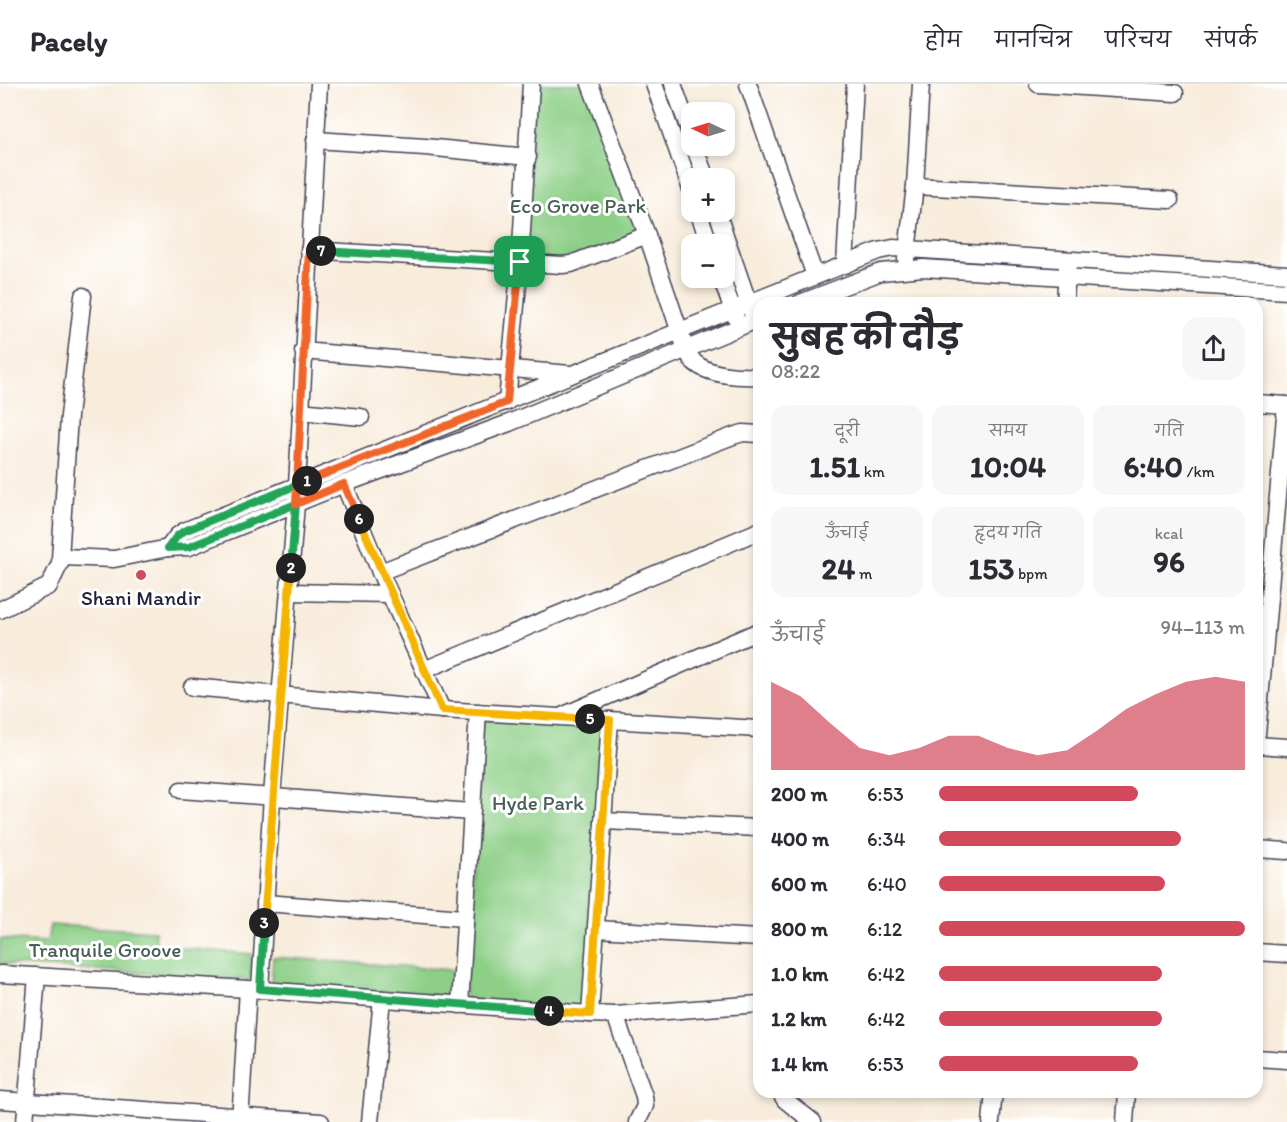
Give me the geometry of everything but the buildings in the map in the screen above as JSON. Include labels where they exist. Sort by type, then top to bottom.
[{"type":"street","points":[[240,1119],[265,903],[296,504],[319,84]]},
{"type":"street","points":[[507,402],[528,157],[531,84]]},
{"type":"street","points":[[590,84],[647,235],[686,350],[695,363],[709,370],[739,377],[753,376]]},
{"type":"street","points":[[654,84],[684,168]]},
{"type":"street","points":[[673,84],[681,107]]},
{"type":"street","points":[[748,84],[815,276]]},
{"type":"street","points":[[845,264],[855,84]]},
{"type":"street","points":[[905,269],[915,186],[921,84]]},
{"type":"street","points":[[1038,84],[1175,93]]},
{"type":"street","points":[[315,141],[425,147],[528,157]]},
{"type":"street","points":[[915,186],[1170,200]]},
{"type":"street","points":[[721,222],[749,302],[751,322]]},
{"type":"street","points":[[309,250],[571,264],[647,235]]},
{"type":"street","points":[[762,297],[878,251],[893,249],[1287,291]]},
{"type":"street","points":[[816,297],[881,272],[923,268],[1287,274]]},
{"type":"street","points":[[1065,297],[1067,269]]},
{"type":"street","points":[[724,288],[732,310],[751,322]]},
{"type":"street","points":[[0,610],[49,586],[60,559],[69,416],[83,296]]},
{"type":"street","points":[[168,548],[184,531],[679,333],[753,300]]},
{"type":"street","points":[[60,559],[66,555],[114,559],[168,548],[189,547],[344,484],[510,423],[751,322]]},
{"type":"street","points":[[303,351],[573,374]]},
{"type":"street","points":[[1263,403],[1286,405],[1263,666]]},
{"type":"street","points":[[300,411],[362,417]]},
{"type":"street","points":[[380,572],[733,436],[753,434]]},
{"type":"street","points":[[344,484],[380,572],[442,710]]},
{"type":"street","points":[[424,670],[753,533]]},
{"type":"street","points":[[289,592],[390,594]]},
{"type":"street","points":[[560,717],[753,634]]},
{"type":"street","points":[[192,687],[442,710],[753,729]]},
{"type":"street","points":[[460,1005],[478,712]]},
{"type":"street","points":[[590,1014],[610,720]]},
{"type":"street","points":[[1263,745],[1287,747]]},
{"type":"street","points":[[181,790],[471,812]]},
{"type":"street","points":[[603,821],[753,828]]},
{"type":"street","points":[[1263,849],[1287,851]]},
{"type":"street","points":[[265,903],[464,918]]},
{"type":"street","points":[[596,929],[753,938]]},
{"type":"street","points":[[1263,952],[1287,954]]},
{"type":"street","points":[[0,974],[254,989],[590,1014],[615,1015],[753,1004]]},
{"type":"street","points":[[25,1122],[37,976]]},
{"type":"street","points":[[370,1122],[382,999]]},
{"type":"street","points":[[615,1015],[644,1096],[645,1106],[637,1122]]},
{"type":"street","points":[[1263,1058],[1287,1060]]},
{"type":"street","points":[[784,1098],[813,1122]]},
{"type":"street","points":[[991,1122],[993,1098]]},
{"type":"street","points":[[1125,1122],[1127,1098]]},
{"type":"street","points":[[0,1100],[240,1119],[321,1122]]},
{"type":"green space","name":"Eco Grove Park","points":[[534,84],[586,84],[643,234],[569,260],[525,258]]},
{"type":"green space","name":"Hyde Park","points":[[482,720],[605,726],[585,1010],[464,1001]]},
{"type":"green space","name":"Tranquile Groove","points":[[50,925],[155,931],[156,946],[252,954],[251,980],[0,964],[0,939],[47,942]]},
{"type":"green space","points":[[273,957],[452,970],[450,997],[271,982]]},
{"type":"place","name":"Shani Mandir","points":[[141,575]]},
{"type":"route","points":[[520,262],[309,250],[303,351],[297,485],[296,504],[344,484],[380,572],[442,710],[610,720],[590,1014],[260,989],[272,796],[296,504],[189,547],[168,548],[184,531],[297,485],[507,402],[520,262]]}]
